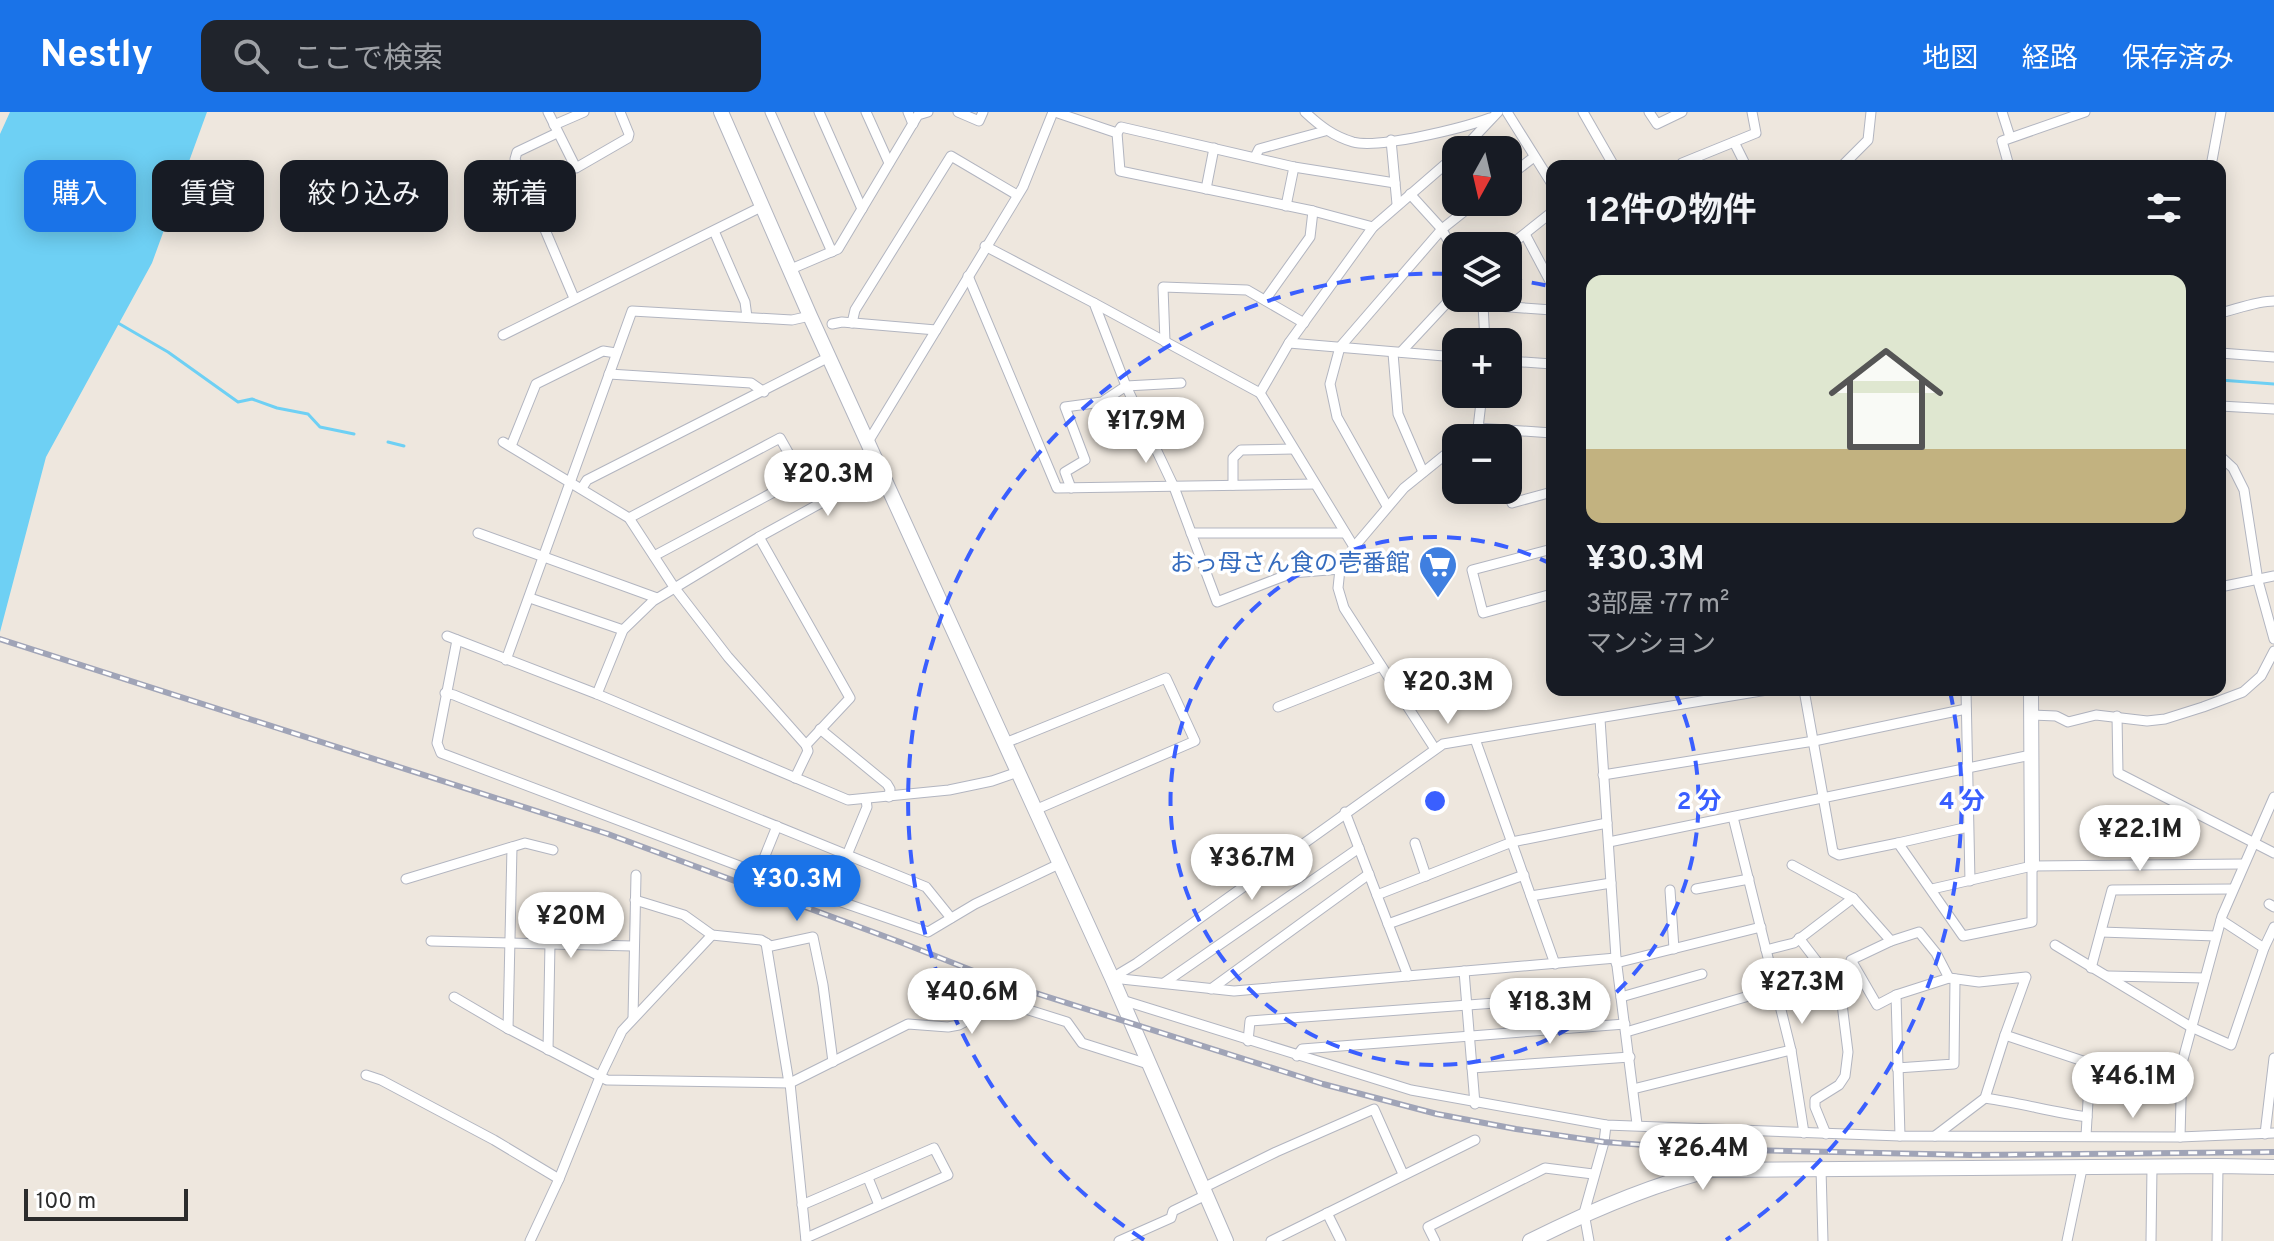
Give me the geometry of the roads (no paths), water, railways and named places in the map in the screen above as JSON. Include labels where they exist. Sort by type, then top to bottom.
[{"type":"street","points":[[548,112],[576,168],[628,138],[620,112]]},
{"type":"street","points":[[574,298],[515,159],[517,152],[584,112]]},
{"type":"street","points":[[721,112],[810,316],[1122,1000],[1226,1241]]},
{"type":"street","points":[[770,112],[832,252]]},
{"type":"street","points":[[819,112],[862,209]]},
{"type":"street","points":[[866,112],[889,163]]},
{"type":"street","points":[[908,112],[913,124]]},
{"type":"street","points":[[791,269],[838,249],[918,115],[928,112]]},
{"type":"street","points":[[958,112],[979,121],[983,112]]},
{"type":"street","points":[[868,442],[1017,195],[1054,112],[1117,133]]},
{"type":"street","points":[[1305,112],[1325,131],[1357,143],[1448,131],[1494,115]]},
{"type":"street","points":[[1507,112],[1546,175]]},
{"type":"street","points":[[1583,112],[1611,160]]},
{"type":"street","points":[[1649,112],[1657,124],[1682,112]]},
{"type":"street","points":[[1689,160],[1756,133],[1752,112]]},
{"type":"street","points":[[1850,160],[1868,140],[1871,112]]},
{"type":"street","points":[[2002,112],[2010,137]]},
{"type":"street","points":[[2007,160],[2002,141],[2085,112]]},
{"type":"street","points":[[2212,160],[2221,112]]},
{"type":"street","points":[[1475,136],[1494,115]]},
{"type":"street","points":[[1373,227],[1313,211],[1120,171],[1117,133],[1121,127],[1294,167],[1395,183]]},
{"type":"street","points":[[1255,157],[1259,149],[1325,131]]},
{"type":"street","points":[[1391,140],[1397,204]]},
{"type":"street","points":[[1734,142],[1743,160]]},
{"type":"street","points":[[1206,189],[1214,148]]},
{"type":"street","points":[[852,323],[855,310],[951,156],[1017,195]]},
{"type":"street","points":[[1522,166],[1534,157]]},
{"type":"street","points":[[1286,206],[1294,167]]},
{"type":"street","points":[[1260,393],[1289,343],[1373,227],[1442,167]]},
{"type":"street","points":[[1410,194],[1444,232]]},
{"type":"street","points":[[503,335],[763,206]]},
{"type":"street","points":[[1265,300],[1310,237],[1313,211]]},
{"type":"street","points":[[1387,506],[1337,417],[1330,384],[1340,347],[1442,229],[1458,216]]},
{"type":"street","points":[[1522,236],[1546,217]]},
{"type":"street","points":[[714,231],[745,302],[747,317]]},
{"type":"street","points":[[1525,234],[1546,274]]},
{"type":"street","points":[[985,246],[1260,393],[1354,547]]},
{"type":"street","points":[[968,276],[1057,488],[1315,484]]},
{"type":"street","points":[[1165,342],[1163,287],[1247,290],[1304,323]]},
{"type":"street","points":[[2226,311],[2274,301]]},
{"type":"street","points":[[1094,303],[1126,386],[1174,487],[1217,602],[1292,573],[1340,569]]},
{"type":"street","points":[[1522,306],[1546,309]]},
{"type":"street","points":[[1423,472],[1398,414],[1397,352],[1442,307]]},
{"type":"street","points":[[506,660],[629,315],[636,309],[792,320],[810,316]]},
{"type":"street","points":[[832,324],[936,330]]},
{"type":"street","points":[[1289,343],[1442,356]]},
{"type":"street","points":[[616,353],[603,351],[536,384],[507,444],[629,518],[674,587],[755,689],[806,745],[808,751],[795,778]]},
{"type":"street","points":[[2226,353],[2274,357]]},
{"type":"street","points":[[582,488],[587,480],[829,357]]},
{"type":"street","points":[[1522,362],[1546,364]]},
{"type":"street","points":[[609,374],[751,383],[764,392]]},
{"type":"street","points":[[1071,488],[1065,472],[1085,460],[1065,407],[1102,402],[1126,386],[1181,383]]},
{"type":"street","points":[[2226,406],[2274,409]]},
{"type":"street","points":[[1522,433],[1546,433]]},
{"type":"street","points":[[629,518],[780,438],[802,477],[654,556]]},
{"type":"street","points":[[1233,485],[1233,458],[1241,450],[1293,449]]},
{"type":"street","points":[[1435,749],[1344,608],[1338,588],[1340,569],[1354,547],[1387,506],[1442,457]]},
{"type":"street","points":[[2226,462],[2233,468],[2244,490],[2258,581],[2274,639]]},
{"type":"street","points":[[597,694],[623,630],[657,598],[881,470]]},
{"type":"street","points":[[1522,500],[1546,494]]},
{"type":"street","points":[[478,533],[657,598]]},
{"type":"street","points":[[1191,533],[1345,533]]},
{"type":"street","points":[[759,537],[850,698],[806,745]]},
{"type":"street","points":[[1546,551],[1472,570],[1483,613],[1546,596]]},
{"type":"street","points":[[2226,586],[2274,576]]},
{"type":"street","points":[[530,598],[623,630]]},
{"type":"street","points":[[1018,772],[949,790],[848,800],[597,694],[452,638],[437,743],[441,753],[758,873],[928,932],[1059,864]]},
{"type":"street","points":[[2031,715],[2056,716],[2068,722],[2096,715],[2147,721],[2165,719],[2243,692],[2261,676],[2274,651]]},
{"type":"street","points":[[1278,707],[1381,666]]},
{"type":"street","points":[[1005,743],[1166,678],[1195,741],[1035,810]]},
{"type":"street","points":[[445,693],[926,887],[951,918]]},
{"type":"street","points":[[1112,978],[1443,744],[1600,719],[1718,696]]},
{"type":"street","points":[[1805,696],[1833,852],[1839,855],[1968,827]]},
{"type":"street","points":[[1966,696],[1970,881]]},
{"type":"street","points":[[1898,843],[1963,936],[2032,922],[2031,696]]},
{"type":"street","points":[[1603,775],[1814,741],[1966,709]]},
{"type":"street","points":[[2117,716],[2118,773],[2274,853]]},
{"type":"street","points":[[1600,719],[1616,961],[1637,1124]]},
{"type":"street","points":[[820,729],[887,784],[889,797]]},
{"type":"street","points":[[1475,739],[1555,964]]},
{"type":"street","points":[[1609,842],[2031,755]]},
{"type":"street","points":[[2180,1137],[2182,1063],[2216,936],[2232,889],[2274,797]]},
{"type":"street","points":[[847,855],[867,807],[866,799]]},
{"type":"street","points":[[1345,812],[1408,976]]},
{"type":"street","points":[[1733,817],[1791,1050],[1804,1133]]},
{"type":"street","points":[[1377,895],[1512,842],[1607,823]]},
{"type":"street","points":[[758,873],[777,826]]},
{"type":"street","points":[[406,879],[525,843],[553,850]]},
{"type":"street","points":[[1415,843],[1426,876]]},
{"type":"street","points":[[508,1029],[512,847]]},
{"type":"street","points":[[1164,983],[1359,848]]},
{"type":"street","points":[[1932,889],[2032,866],[2243,864]]},
{"type":"street","points":[[1792,865],[1853,898],[1891,941]]},
{"type":"street","points":[[1211,989],[1369,874]]},
{"type":"street","points":[[633,1018],[636,875]]},
{"type":"street","points":[[1388,924],[1524,875]]},
{"type":"street","points":[[1696,889],[1749,879]]},
{"type":"street","points":[[1531,896],[1611,883]]},
{"type":"street","points":[[2091,968],[2112,890],[2232,889]]},
{"type":"street","points":[[1670,890],[1674,949]]},
{"type":"street","points":[[1766,950],[1794,943],[1853,898]]},
{"type":"street","points":[[635,900],[684,915],[712,935],[761,940],[771,946],[813,937],[833,1062]]},
{"type":"street","points":[[2221,920],[2264,948]]},
{"type":"street","points":[[1112,978],[1234,991],[1616,961],[1761,927]]},
{"type":"street","points":[[2055,945],[2191,1027],[2231,1045],[2274,927]]},
{"type":"street","points":[[1897,1068],[1954,1064],[1952,979],[1919,932],[1851,960],[1877,1005],[1896,995],[1952,979],[1979,982],[2026,977],[1985,1098],[1935,1136]]},
{"type":"street","points":[[2101,932],[2216,936]]},
{"type":"street","points":[[530,1241],[622,1031],[712,935]]},
{"type":"street","points":[[1799,938],[1822,968],[1842,1004],[1848,1052],[1845,1076],[1839,1085],[1815,1100],[1826,1134]]},
{"type":"street","points":[[431,941],[633,946]]},
{"type":"street","points":[[548,1050],[550,943]]},
{"type":"street","points":[[766,943],[789,1083],[802,1205],[806,1239],[948,1175],[934,1148],[802,1205]]},
{"type":"street","points":[[1464,971],[1475,1104]]},
{"type":"street","points":[[1621,997],[1702,974]]},
{"type":"street","points":[[2105,976],[2205,978]]},
{"type":"street","points":[[1297,1056],[1302,1049],[1625,1028],[1776,988]]},
{"type":"street","points":[[1896,995],[1900,1136]]},
{"type":"street","points":[[454,997],[607,1080],[789,1083],[908,1024],[959,1025],[1003,1002],[1067,1022],[1082,1043],[1148,1064]]},
{"type":"street","points":[[1248,1041],[1250,1021],[1550,999]]},
{"type":"street","points":[[1122,1000],[1411,1090],[1475,1104],[1606,1125],[1900,1136],[2180,1137],[2269,1133],[2274,1058]]},
{"type":"street","points":[[2005,1035],[2095,1065],[2086,1136]]},
{"type":"street","points":[[1633,1089],[1791,1050]]},
{"type":"street","points":[[1472,1068],[1630,1057]]},
{"type":"street","points":[[366,1075],[480,1133],[559,1179]]},
{"type":"street","points":[[1985,1098],[2087,1117]]},
{"type":"street","points":[[1119,1241],[1171,1218],[1173,1211],[1276,1152],[1374,1109],[1403,1174]]},
{"type":"street","points":[[1589,1241],[1584,1213],[1606,1125]]},
{"type":"street","points":[[1271,1241],[1475,1140]]},
{"type":"street","points":[[2217,1241],[2218,1166]]},
{"type":"street","points":[[2151,1241],[2152,1167]]},
{"type":"street","points":[[1530,1241],[1584,1213],[1712,1170],[2274,1167]]},
{"type":"street","points":[[1435,1241],[1428,1227],[1545,1168],[1593,1174]]},
{"type":"street","points":[[1821,1169],[1823,1241]]},
{"type":"street","points":[[2067,1241],[2082,1169]]},
{"type":"street","points":[[868,1178],[879,1205]]},
{"type":"street","points":[[1327,1213],[1341,1241]]},
{"type":"water","points":[[10,112],[207,112],[190,160],[152,160],[152,232],[163,232],[152,263],[46,457],[0,632],[0,134]]},
{"type":"waterway","points":[[118,323],[168,352],[238,402],[252,399],[308,414],[320,427],[354,434]]},
{"type":"waterway","points":[[2226,380],[2274,384]]},
{"type":"waterway","points":[[388,442],[404,446]]},
{"type":"railway","points":[[0,639],[608,834],[1004,983],[1323,1084],[1437,1114],[1604,1142],[1700,1149],[1971,1155],[2274,1152]]},
{"type":"place","name":"おっ母さん食の壱番館","points":[[1438,599]]}]
